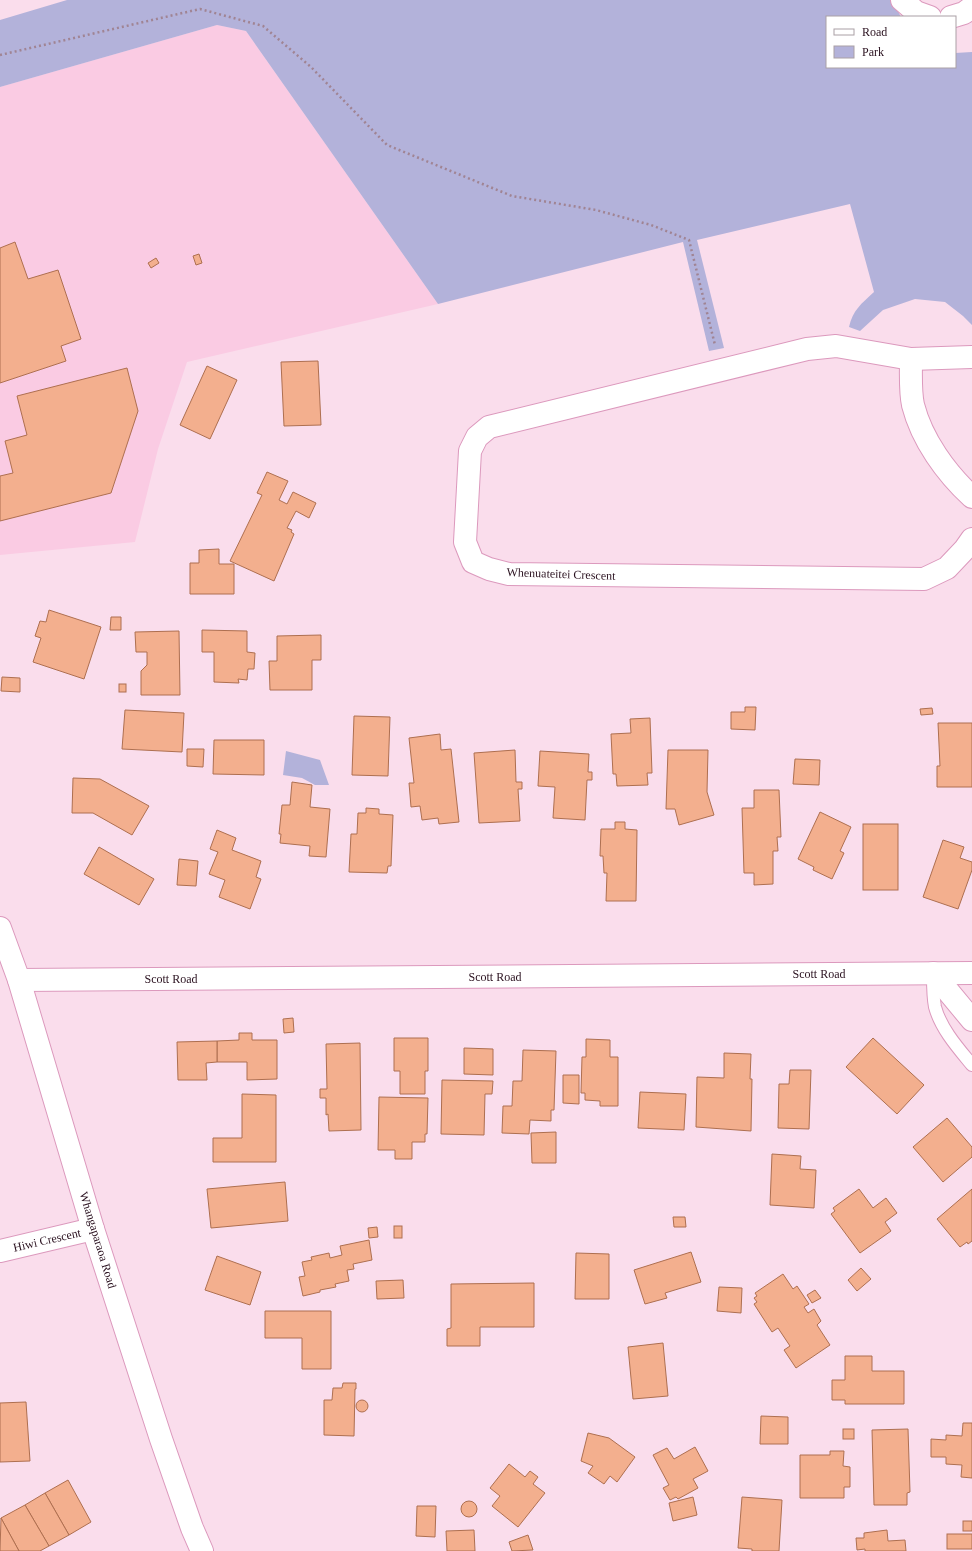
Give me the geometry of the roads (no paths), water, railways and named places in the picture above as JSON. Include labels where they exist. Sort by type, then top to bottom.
[{"type":"street","points":[[902,0],[916,12],[927,16]]},
{"type":"street","points":[[954,16],[964,13],[972,7]]},
{"type":"street","name":"Whenuateitei Crescent","points":[[972,357],[911,359],[836,346],[807,349],[489,427],[477,437],[470,451],[465,542],[473,562],[489,569],[509,574],[924,579],[947,568],[972,539]]},
{"type":"street","points":[[911,359],[913,404],[923,435],[944,466],[972,497]]},
{"type":"street","name":"Whangaparaoa Road","points":[[0,928],[18,980],[94,1229],[161,1439],[192,1528],[202,1551]]},
{"type":"street","name":"Scott Road","points":[[18,980],[972,973]]},
{"type":"street","points":[[933,974],[972,1020]]},
{"type":"street","name":"Hiwi Crescent","points":[[0,1251],[94,1229]]},
{"type":"lane","points":[[933,974],[935,1006],[942,1025],[959,1050],[972,1065]]}]
